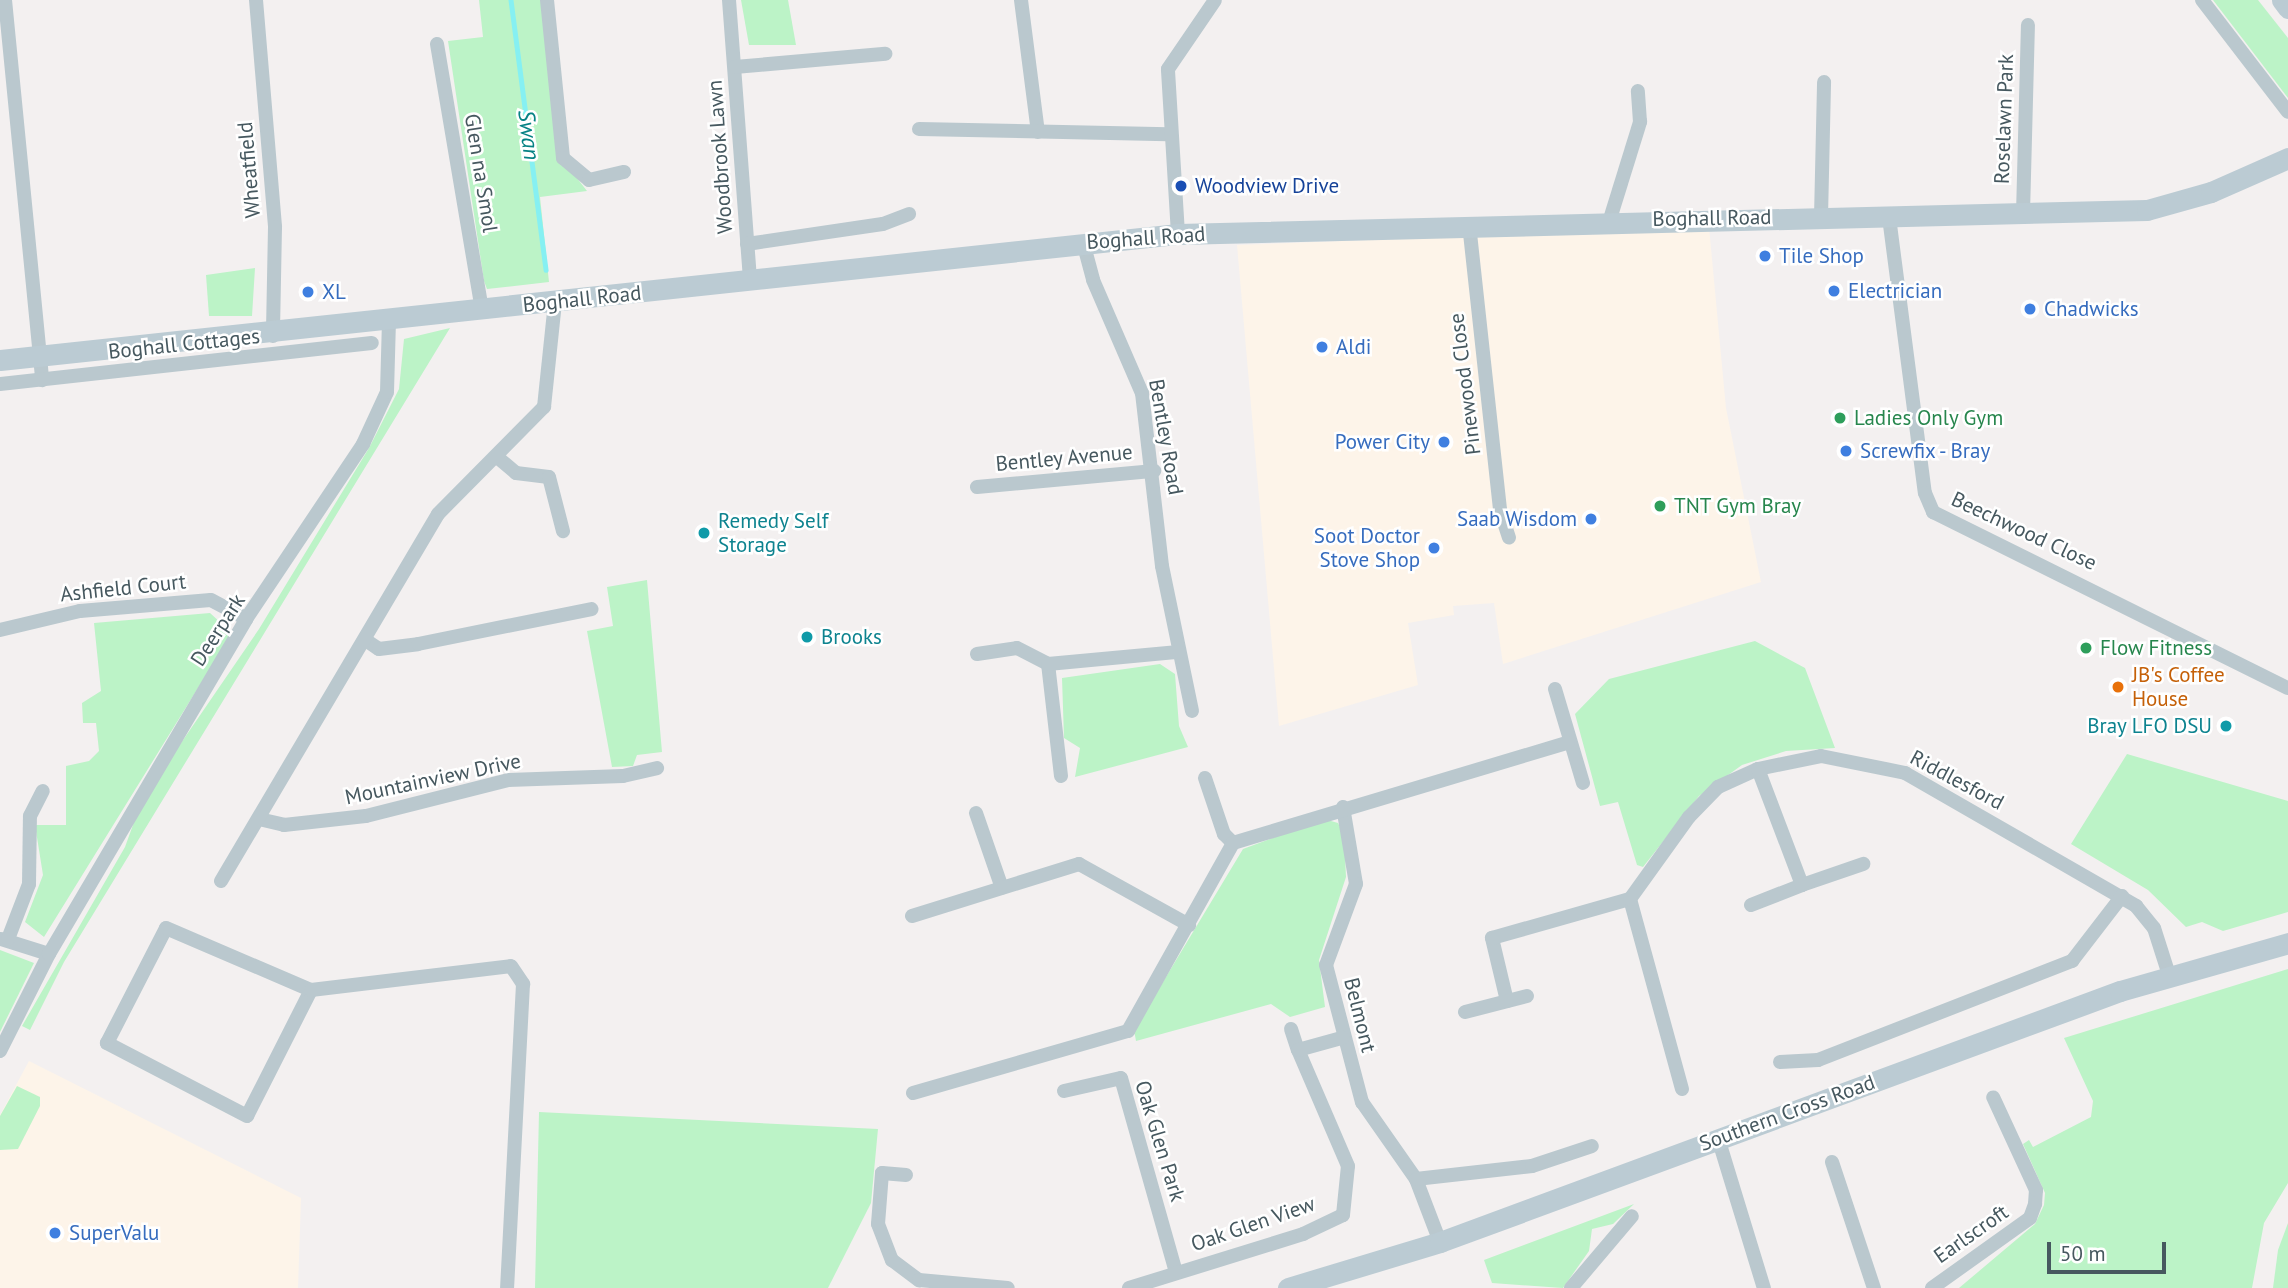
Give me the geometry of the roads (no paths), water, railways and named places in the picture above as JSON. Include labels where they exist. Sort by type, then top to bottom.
[{"type":"street","points":[[0,384],[41,369],[5,0]]},
{"type":"street","name":"Wheatfield","points":[[256,0],[275,227],[272,335]]},
{"type":"street","points":[[547,0],[563,158],[589,180],[624,172]]},
{"type":"street","name":"Woodbrook Lawn","points":[[729,0],[750,279]]},
{"type":"street","points":[[1021,0],[1038,132]]},
{"type":"street","points":[[1178,234],[1168,134],[1168,69],[1215,0]]},
{"type":"street","points":[[2202,0],[2288,112]]},
{"type":"street","points":[[2282,0],[2288,8]]},
{"type":"street","name":"Roselawn Park","points":[[2023,215],[2028,25]]},
{"type":"street","name":"Glen na Smol","points":[[437,44],[482,310]]},
{"type":"street","name":"Woodbrook Lawn","points":[[735,67],[885,54]]},
{"type":"street","points":[[1821,217],[1824,82]]},
{"type":"street","points":[[1610,219],[1640,122],[1638,91]]},
{"type":"street","points":[[919,129],[1168,134]]},
{"type":"street","name":"Boghall Road","points":[[0,360],[41,369],[221,351],[272,335],[388,320],[1083,242],[1178,234],[1610,219],[2023,215],[2168,206],[2288,158]]},
{"type":"street","name":"Woodbrook Lawn","points":[[747,244],[909,214]]},
{"type":"street","name":"Beechwood Close","points":[[1889,217],[1924,494],[1933,512],[2288,688]]},
{"type":"street","name":"Pinewood Close","points":[[1469,224],[1500,510],[1509,538]]},
{"type":"street","name":"Bentley Road","points":[[1083,242],[1093,280],[1142,393],[1154,471],[1162,566],[1192,711]]},
{"type":"street","points":[[221,881],[367,641],[438,514],[497,457],[548,398],[555,302]]},
{"type":"street","name":"Deerpark","points":[[0,1051],[49,954],[246,619],[363,444],[387,392],[388,320]]},
{"type":"street","name":"Boghall Cottages","points":[[221,351],[372,343]]},
{"type":"street","points":[[497,457],[516,473],[549,478],[563,531]]},
{"type":"street","name":"Bentley Avenue","points":[[977,487],[1154,471]]},
{"type":"street","name":"Ashfield Court","points":[[0,630],[80,611],[211,600],[246,619]]},
{"type":"street","points":[[367,641],[379,649],[418,644],[592,609]]},
{"type":"street","points":[[977,654],[1017,648],[1048,664],[1178,652]]},
{"type":"street","points":[[1048,664],[1062,776]]},
{"type":"street","points":[[1555,689],[1567,743],[1583,783]]},
{"type":"street","points":[[913,1093],[1128,1031],[1233,843],[1343,807],[1567,743]]},
{"type":"street","name":"Riddlesford","points":[[1630,900],[1689,817],[1718,787],[1758,769],[1821,756],[1905,773],[2122,896],[2154,928],[2169,975]]},
{"type":"street","name":"Mountainview Drive","points":[[259,818],[284,825],[311,823],[508,780],[623,776],[657,768]]},
{"type":"street","points":[[1758,769],[1802,886]]},
{"type":"street","points":[[1205,778],[1224,834],[1233,843]]},
{"type":"street","points":[[43,791],[30,816],[29,884],[4,939],[49,954]]},
{"type":"street","name":"Belmont","points":[[1343,807],[1356,884],[1326,964],[1342,1038],[1362,1102],[1416,1179],[1440,1242]]},
{"type":"street","points":[[976,813],[1002,888]]},
{"type":"street","points":[[912,916],[1079,864],[1189,926]]},
{"type":"street","points":[[1751,905],[1863,864]]},
{"type":"street","points":[[1780,1062],[1818,1059],[2072,961],[2122,896]]},
{"type":"street","points":[[1507,1001],[1492,938],[1630,900],[1682,1089]]},
{"type":"street","points":[[311,990],[247,1116],[107,1042],[166,928],[311,990],[497,964],[520,972],[507,1288]]},
{"type":"street","name":"Southern Cross Road","points":[[1288,1288],[1440,1242],[2169,975],[2288,943]]},
{"type":"street","points":[[1465,1012],[1527,996]]},
{"type":"street","name":"Oak Glen View","points":[[1129,1288],[1303,1234],[1343,1214],[1348,1166],[1291,1029]]},
{"type":"street","points":[[1298,1051],[1342,1038]]},
{"type":"street","name":"Oak Glen Park","points":[[1064,1091],[1121,1078],[1176,1272]]},
{"type":"street","name":"Earlscroft","points":[[1932,1288],[2030,1218],[2035,1204],[2035,1190],[1993,1097]]},
{"type":"street","points":[[1718,1138],[1764,1288]]},
{"type":"street","points":[[1416,1179],[1532,1166],[1592,1146]]},
{"type":"street","points":[[1832,1163],[1874,1288]]},
{"type":"street","points":[[906,1175],[882,1173],[878,1224],[892,1260],[919,1280],[1008,1288]]},
{"type":"street","points":[[1571,1288],[1632,1216]]},
{"type":"waterway","name":"Swan","points":[[511,0],[546,270]]},
{"type":"place","name":"Woodview Drive","points":[[1181,186]]},
{"type":"place","name":"Tile Shop","points":[[1765,256]]},
{"type":"place","name":"Electrician","points":[[1834,291]]},
{"type":"place","name":"XL","points":[[308,292]]},
{"type":"place","name":"Chadwicks","points":[[2030,309]]},
{"type":"place","name":"Aldi","points":[[1322,347]]},
{"type":"place","name":"Ladies Only Gym","points":[[1840,418]]},
{"type":"place","name":"Power City","points":[[1444,442]]},
{"type":"place","name":"Screwfix - Bray","points":[[1846,451]]},
{"type":"place","name":"TNT Gym Bray","points":[[1660,506]]},
{"type":"place","name":"Saab Wisdom","points":[[1591,519]]},
{"type":"place","name":"Remedy Self Storage","points":[[704,533]]},
{"type":"place","name":"Soot Doctor Stove Shop","points":[[1434,548]]},
{"type":"place","name":"Brooks","points":[[807,637]]},
{"type":"place","name":"Flow Fitness","points":[[2086,648]]},
{"type":"place","name":"JB's Coffee House","points":[[2118,687]]},
{"type":"place","name":"Bray LFO DSU","points":[[2226,726]]},
{"type":"place","name":"SuperValu","points":[[55,1233]]}]
